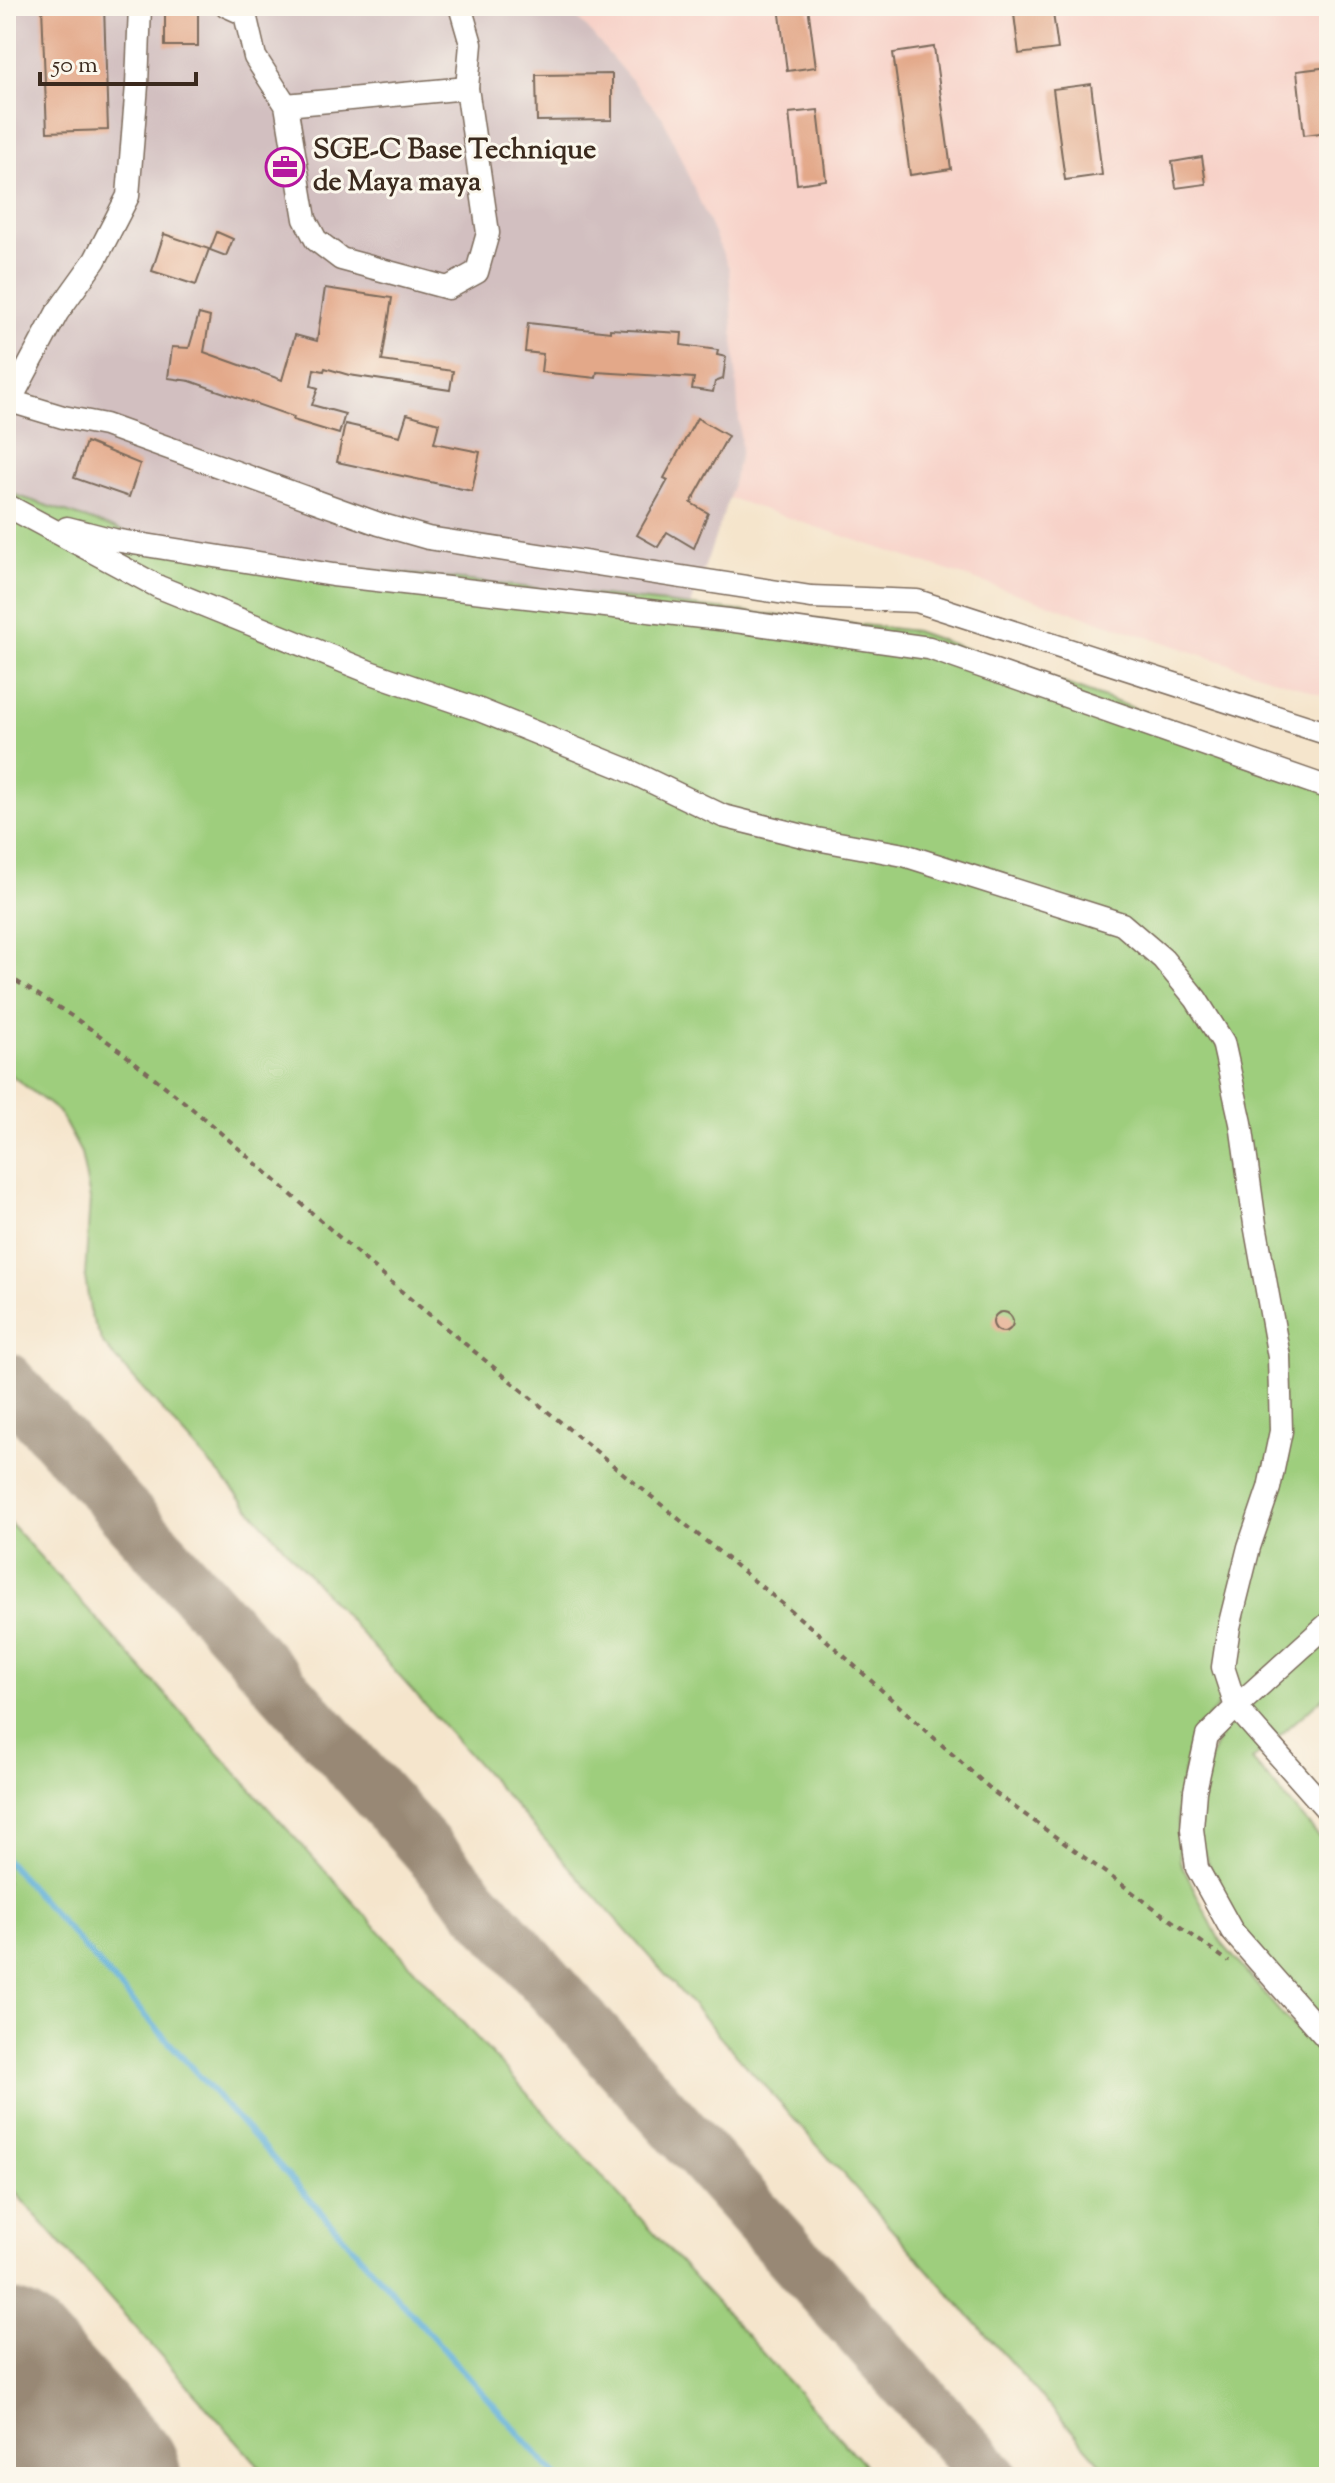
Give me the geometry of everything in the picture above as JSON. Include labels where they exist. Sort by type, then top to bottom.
[{"type":"lane","points":[[140,6],[128,196],[95,260],[57,313],[8,401],[105,425],[379,524],[428,538],[811,597],[917,601],[1329,734]]},
{"type":"lane","points":[[239,9],[255,57],[286,105],[305,219],[316,240],[341,259],[448,288],[477,272],[488,233],[467,88],[471,44],[460,6]]},
{"type":"lane","points":[[286,105],[467,88]]},
{"type":"lane","points":[[6,505],[159,587],[372,673],[477,709],[623,768],[723,816],[811,838],[904,855],[1122,924],[1163,959],[1196,999],[1223,1042],[1241,1123],[1279,1357],[1281,1431],[1269,1488],[1229,1627],[1223,1667],[1236,1707],[1329,1812]]},
{"type":"lane","points":[[30,519],[114,540],[333,575],[712,618],[929,648],[1329,788]]},
{"type":"lane","points":[[1329,1623],[1207,1736],[1195,1791],[1192,1829],[1197,1868],[1232,1931],[1329,2041]]},
{"type":"path","points":[[6,975],[103,1038],[235,1144],[414,1302],[824,1638],[995,1793],[1233,1964]]},
{"type":"shaded area","points":[[6,6],[564,6],[586,27],[663,118],[729,268],[741,450],[729,498],[691,605],[174,548],[6,491]]},
{"type":"shaded area","points":[[564,6],[1329,6],[1329,697],[729,498],[741,450],[663,118],[586,27]]},
{"type":"green space","points":[[6,476],[12,494],[174,548],[915,631],[1329,777],[1329,1692],[1252,1760],[1329,1848],[1329,2025],[1266,1961],[1230,1911],[1198,1840],[1203,1776],[1227,1720],[1219,1705],[1192,1736],[1177,1802],[1180,1861],[1220,1941],[1284,2017],[1329,2062],[1329,2477],[1113,2477],[104,1345],[91,1316],[85,1277],[90,1199],[81,1153],[59,1112],[6,1071]]},
{"type":"green space","points":[[6,1519],[875,2477],[269,2477],[6,2182]]},
{"type":"building","points":[[42,6],[104,6],[108,130],[47,132]]},
{"type":"building","points":[[165,6],[198,6],[198,46],[165,46]]},
{"type":"building","points":[[779,6],[808,6],[816,67],[787,71]]},
{"type":"building","points":[[1013,6],[1052,6],[1058,49],[1019,54]]},
{"type":"building","points":[[934,47],[951,169],[910,175],[893,53]]},
{"type":"building","points":[[1329,67],[1329,132],[1304,135],[1297,71]]},
{"type":"building","points":[[612,74],[612,120],[537,121],[536,75]]},
{"type":"building","points":[[1091,84],[1102,175],[1065,180],[1053,89]]},
{"type":"building","points":[[818,110],[826,180],[797,184],[789,113]]},
{"type":"building","points":[[1202,157],[1206,184],[1176,188],[1172,162]]},
{"type":"building","points":[[217,232],[233,239],[226,256],[210,250]]},
{"type":"building","points":[[164,234],[209,249],[196,285],[152,271]]},
{"type":"building","points":[[325,288],[392,298],[382,361],[453,371],[450,390],[349,375],[325,368],[324,371],[314,369],[311,386],[318,388],[312,405],[345,414],[339,434],[190,381],[168,378],[172,347],[189,348],[199,314],[210,317],[204,352],[282,380],[295,335],[317,341]]},
{"type":"building","points":[[528,323],[610,332],[610,329],[682,333],[681,345],[718,350],[717,355],[726,357],[723,379],[715,382],[713,392],[692,389],[694,378],[597,372],[596,378],[541,372],[543,354],[525,352]]},
{"type":"building","points":[[407,414],[439,423],[434,443],[480,452],[472,491],[337,462],[345,424],[400,436]]},
{"type":"building","points":[[697,418],[728,436],[691,503],[708,513],[694,548],[667,532],[658,547],[637,535],[668,480],[664,478]]},
{"type":"building","points":[[86,442],[140,464],[129,497],[74,478]]},
{"type":"building","points":[[1003,1312],[1010,1315],[1013,1322],[1010,1329],[1003,1332],[996,1329],[993,1322],[996,1315]]},
{"type":"waterway","points":[[6,1860],[558,2477]]},
{"type":"taxiway","points":[[6,1380],[991,2477]]},
{"type":"runway","points":[[6,2360],[111,2477]]},
{"type":"place","name":"SGE-C Base Technique de Maya maya","points":[[285,167]]}]
